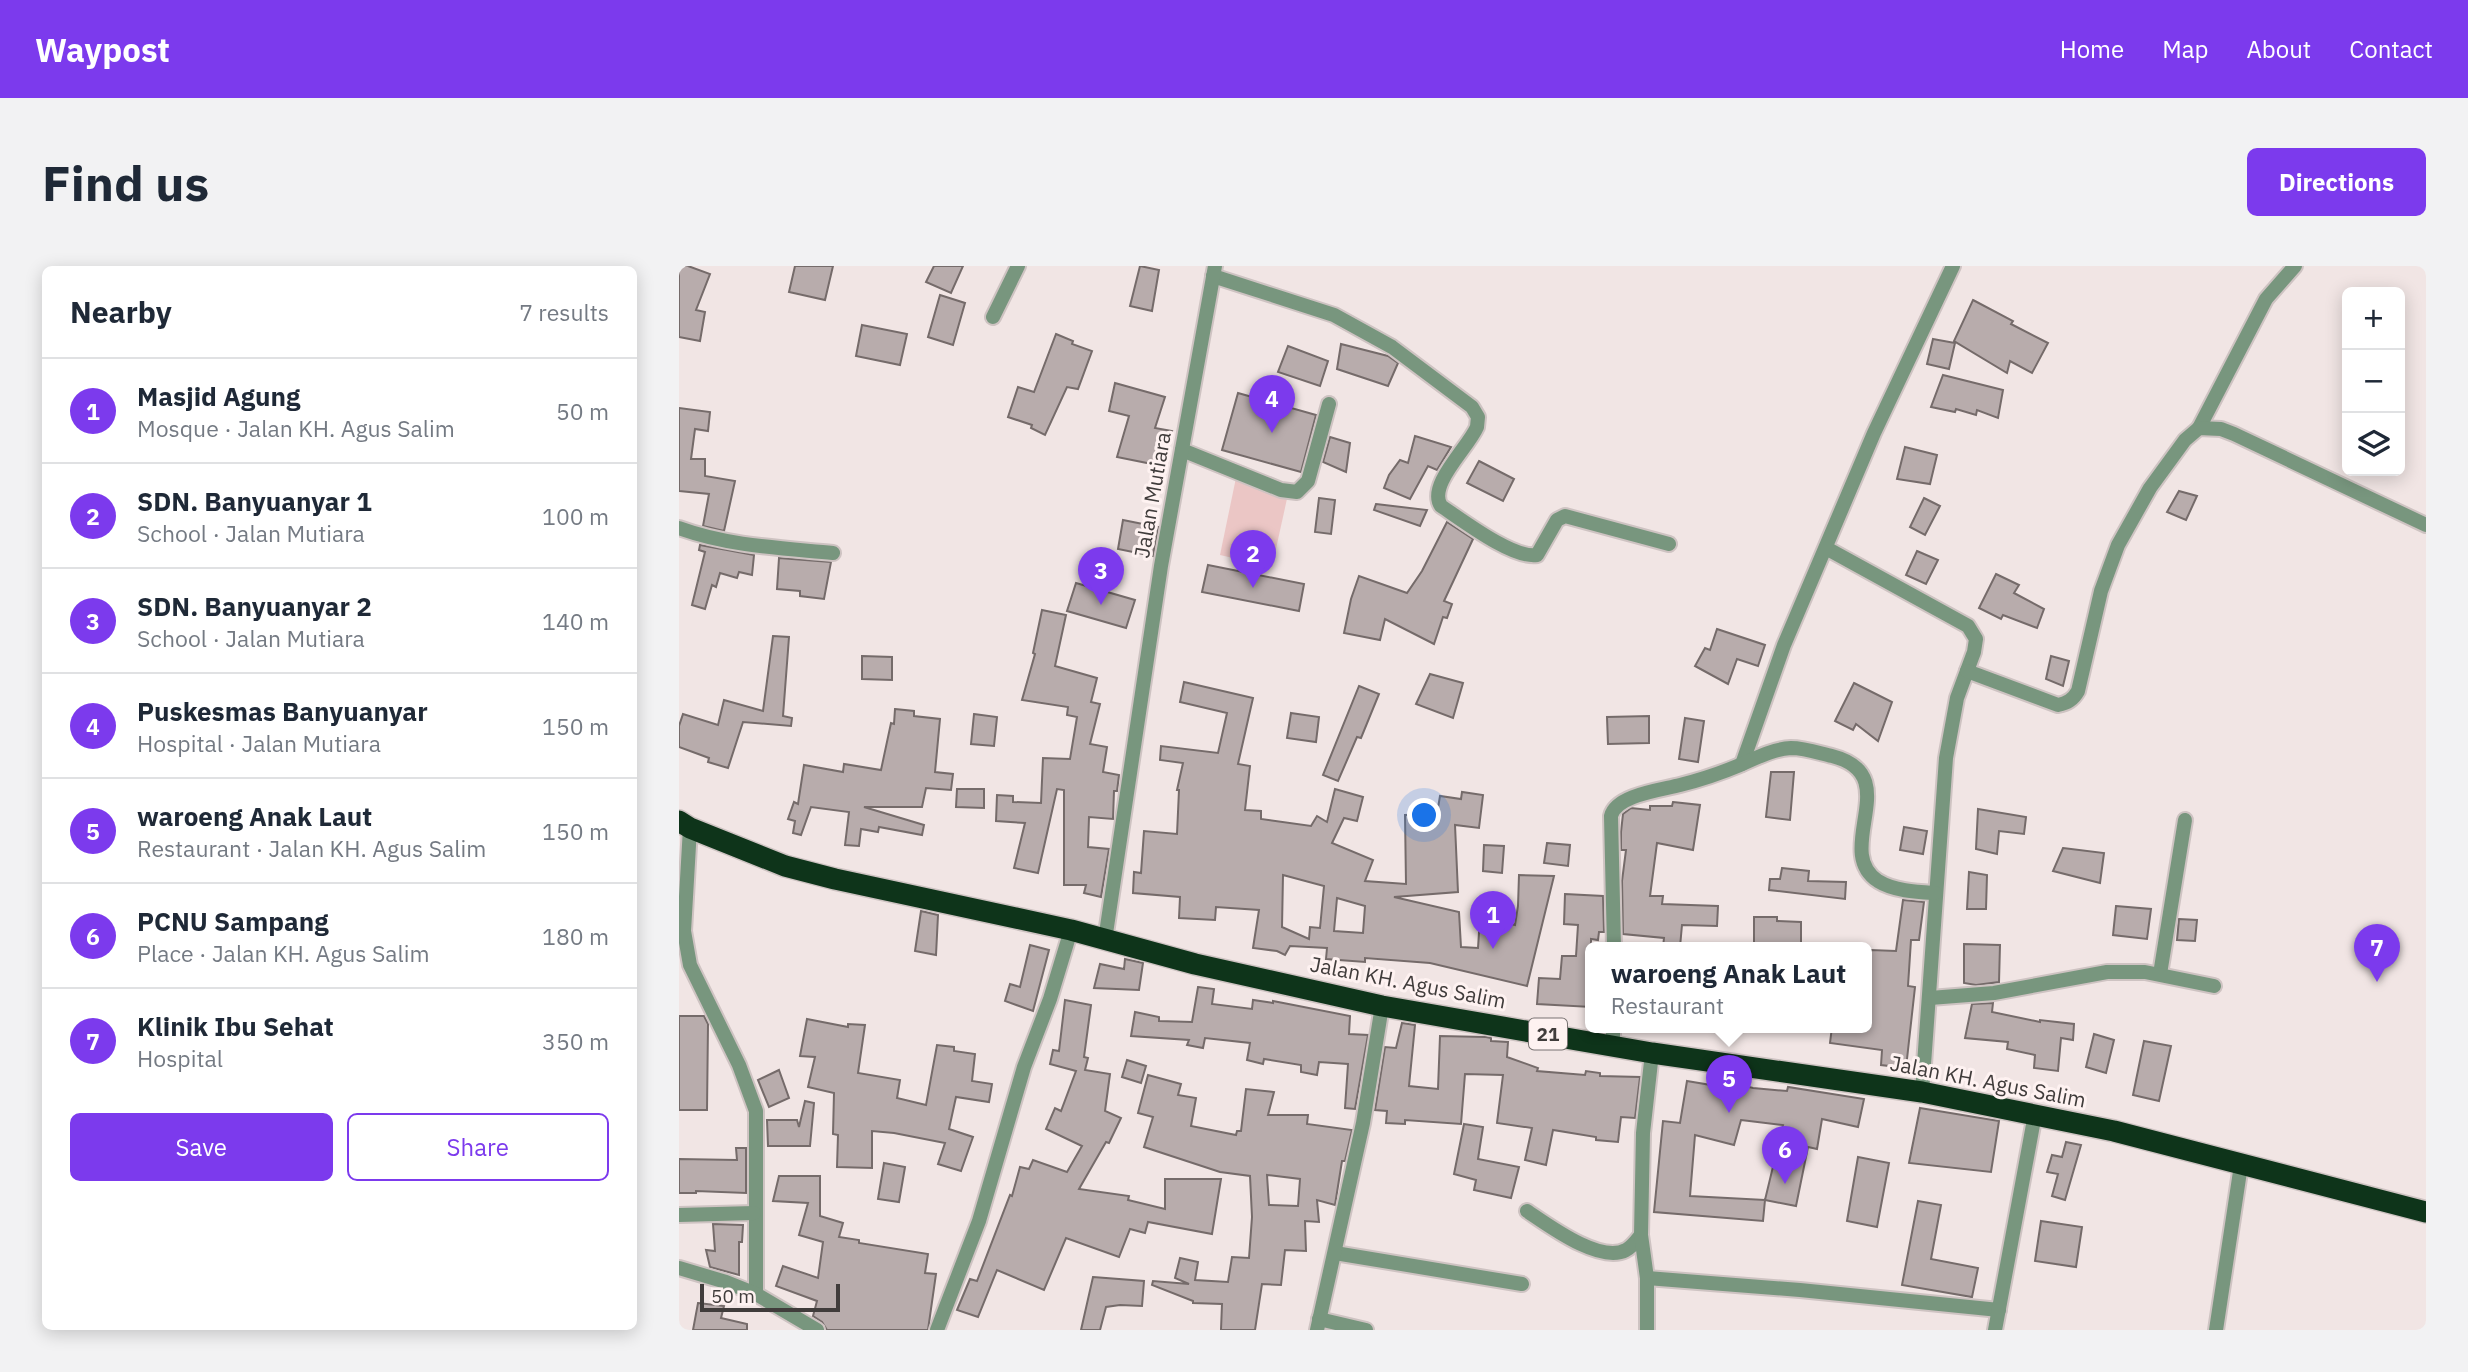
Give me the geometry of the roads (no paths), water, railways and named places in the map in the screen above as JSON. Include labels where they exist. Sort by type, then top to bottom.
[{"type":"highway","name":"Jalan KH. Agus Salim","points":[[685,825],[785,866],[1071,930],[1195,964],[1382,1006],[1585,1032]]},
{"type":"highway","name":"Jalan KH. Agus Salim","points":[[1590,1033],[1613,1036],[1652,1053],[1922,1092],[2035,1114],[2114,1131],[2426,1212]]},
{"type":"street","points":[[993,317],[1018,266]]},
{"type":"street","points":[[1742,764],[1784,645],[1874,433],[1953,266]]},
{"type":"street","points":[[1967,671],[2057,705],[2070,701],[2075,696],[2101,591],[2118,545],[2150,488],[2185,440],[2199,428],[2266,299],[2295,266]]},
{"type":"street","points":[[1214,271],[1334,315],[1392,348],[1472,407],[1476,411],[1477,427],[1439,486],[1437,498],[1441,506],[1506,547],[1530,556],[1537,555],[1557,520],[1565,516],[1669,544]]},
{"type":"street","name":"Jalan Mutiara","points":[[1105,940],[1161,566],[1214,271]]},
{"type":"street","points":[[1182,450],[1281,490],[1297,492],[1308,481],[1329,404]]},
{"type":"street","points":[[2199,428],[2221,429],[2234,434],[2426,525]]},
{"type":"street","points":[[679,528],[697,535],[758,545],[833,553]]},
{"type":"street","points":[[1826,548],[1968,626],[1976,639],[1957,698],[1946,758],[1922,1092]]},
{"type":"street","points":[[1614,942],[1611,816],[1614,808],[1640,795],[1689,783],[1789,748],[1804,749],[1851,763],[1863,775],[1867,787],[1862,847],[1868,869],[1880,882],[1935,893]]},
{"type":"street","points":[[2160,974],[2185,820]]},
{"type":"street","points":[[685,825],[684,967],[739,1065],[756,1111],[755,1294]]},
{"type":"street","points":[[937,1330],[979,1221],[1024,1067],[1050,999],[1071,930]]},
{"type":"street","points":[[1930,998],[1994,993],[2107,972],[2160,974],[2214,986]]},
{"type":"street","points":[[1366,1330],[1318,1324],[1363,1123],[1382,1006]]},
{"type":"street","points":[[1647,1330],[1647,1278],[1641,1235],[1643,1133],[1652,1053]]},
{"type":"street","points":[[1995,1330],[2035,1114]]},
{"type":"street","points":[[2216,1330],[2241,1165]]},
{"type":"street","points":[[1527,1211],[1564,1235],[1602,1251],[1627,1250],[1641,1235]]},
{"type":"street","points":[[679,1215],[754,1213]]},
{"type":"street","points":[[1335,1252],[1522,1284]]},
{"type":"street","points":[[679,1268],[755,1294],[817,1330]]},
{"type":"street","points":[[1647,1278],[1999,1310]]},
{"type":"place","name":"Puskesmas Banyuanyar","points":[[1272,433]]},
{"type":"place","name":"SDN. Banyuanyar 1","points":[[1253,588]]},
{"type":"place","name":"SDN. Banyuanyar 2","points":[[1101,605]]},
{"type":"place","name":"Masjid Agung","points":[[1493,949]]},
{"type":"place","name":"Klinik Ibu Sehat","points":[[2377,982]]},
{"type":"place","name":"waroeng Anak Laut","points":[[1729,1113]]},
{"type":"place","name":"PCNU Sampang","points":[[1785,1184]]}]
